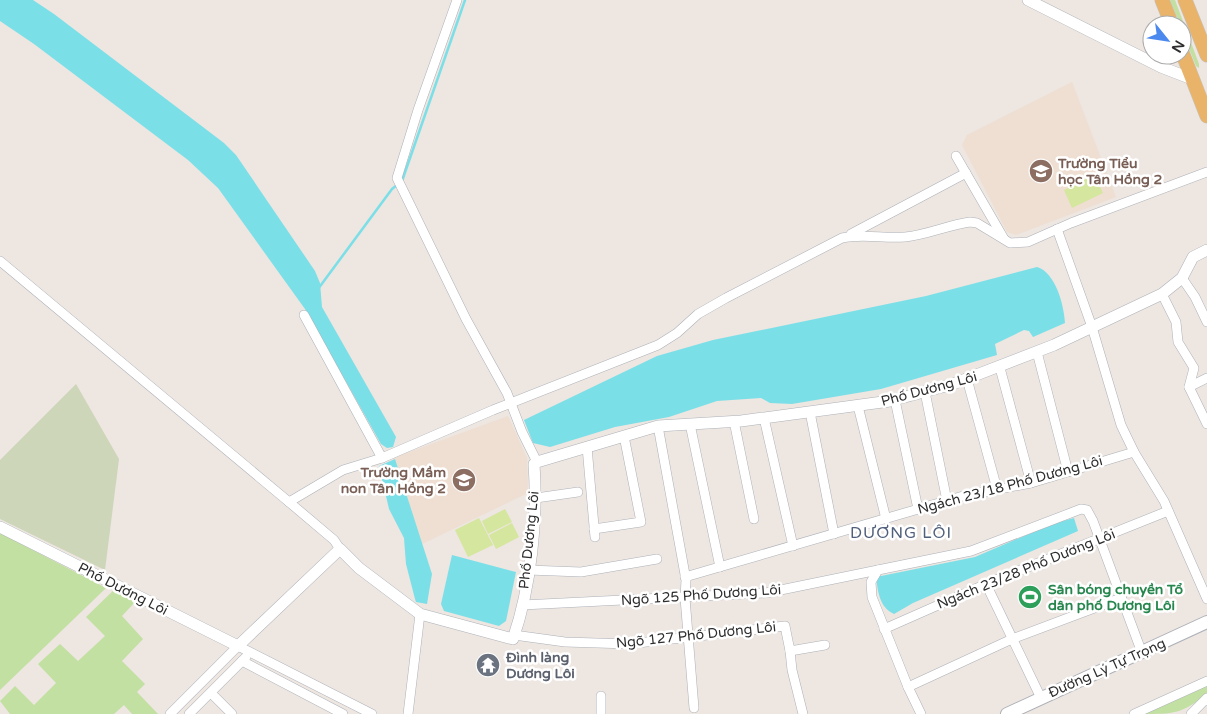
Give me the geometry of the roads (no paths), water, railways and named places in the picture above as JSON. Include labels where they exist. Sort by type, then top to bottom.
[{"type":"main road","points":[[1162,0],[1168,15]]},
{"type":"main road","points":[[1185,0],[1207,55]]},
{"type":"main road","points":[[1187,65],[1207,116]]},
{"type":"main road","points":[[1192,79],[1207,84]]},
{"type":"main road","name":"Đường Lý Tự Trọng","points":[[1007,714],[1033,705],[1207,622]]},
{"type":"street","points":[[457,0],[418,110],[397,178],[466,319],[512,404],[537,462]]},
{"type":"street","points":[[1028,0],[1161,68],[1192,79]]},
{"type":"street","points":[[956,156],[1005,241]]},
{"type":"street","points":[[842,238],[858,235],[885,238],[905,237],[970,222],[977,223],[1005,241],[1016,244],[1028,242],[1057,229],[1207,172]]},
{"type":"street","points":[[289,502],[343,470],[382,458],[493,410],[658,345],[678,333],[698,314],[726,298],[966,173]]},
{"type":"street","points":[[1057,229],[1092,327],[1121,425],[1134,452],[1150,476],[1168,511],[1207,599]]},
{"type":"street","name":"Phố Dương Lôi","points":[[514,635],[522,605],[528,570],[536,498],[534,464],[537,462],[658,426],[764,418],[858,406],[895,400],[967,379],[1000,368],[1037,352],[1162,294],[1182,278],[1193,257],[1207,250]]},
{"type":"street","points":[[0,261],[334,540],[340,549],[359,568],[420,614],[513,638],[514,635]]},
{"type":"street","points":[[1182,278],[1195,296],[1207,322]]},
{"type":"street","points":[[1162,294],[1176,322],[1178,342],[1194,368],[1189,387],[1207,424]]},
{"type":"street","points":[[304,315],[382,458]]},
{"type":"street","points":[[1037,352],[1068,472]]},
{"type":"street","points":[[1000,368],[1031,483]]},
{"type":"street","points":[[1189,387],[1207,378]]},
{"type":"street","points":[[967,379],[997,489]]},
{"type":"street","points":[[925,392],[947,501]]},
{"type":"street","points":[[895,400],[918,509]]},
{"type":"street","points":[[858,406],[886,519]]},
{"type":"street","points":[[810,412],[834,534]]},
{"type":"street","points":[[764,418],[793,546]]},
{"type":"street","points":[[734,421],[754,519]]},
{"type":"street","points":[[690,424],[720,567]]},
{"type":"street","points":[[658,426],[685,577],[687,636],[694,708]]},
{"type":"street","points":[[588,447],[594,533],[641,522],[624,436]]},
{"type":"street","name":"Ngách 23/18 Phố Dương Lôi","points":[[685,577],[918,509],[997,489],[1031,483],[1134,452]]},
{"type":"street","points":[[536,498],[578,492]]},
{"type":"street","name":"Ngõ 125 Phố Dương Lôi","points":[[522,605],[766,593],[971,551],[1081,509],[1087,510],[1099,539]]},
{"type":"street","name":"Ngách 23/28 Phố Dương Lôi","points":[[884,629],[986,584],[1168,511]]},
{"type":"street","name":"Phố Dương Lôi","points":[[0,527],[238,646]]},
{"type":"street","points":[[1099,539],[1142,653]]},
{"type":"street","points":[[170,714],[340,549]]},
{"type":"street","points":[[528,570],[581,572],[657,559]]},
{"type":"street","points":[[878,570],[870,588],[884,629],[920,714]]},
{"type":"street","points":[[986,584],[1012,639],[1033,705]]},
{"type":"street","points":[[908,687],[1012,639],[1121,598]]},
{"type":"street","points":[[408,714],[420,614]]},
{"type":"street","name":"Ngõ 127 Phố Dương Lôi","points":[[514,635],[565,642],[629,644],[786,626],[790,652]]},
{"type":"street","points":[[803,714],[792,670],[790,652],[825,645]]},
{"type":"street","points":[[238,646],[372,714]]},
{"type":"street","points":[[189,714],[250,653]]},
{"type":"street","points":[[242,661],[343,714]]},
{"type":"street","points":[[1134,714],[1207,681]]},
{"type":"street","points":[[211,693],[232,714]]},
{"type":"street","points":[[601,696],[601,714]]},
{"type":"street","points":[[1191,714],[1207,698]]},
{"type":"water","points":[[0,0],[33,0],[224,143],[236,155],[315,271],[320,283],[322,307],[396,437],[393,447],[387,448],[381,444],[305,309],[218,188],[188,160],[34,44],[0,21]]},
{"type":"water","points":[[1037,267],[1049,275],[1054,282],[1063,307],[1065,323],[1033,337],[1029,331],[1024,330],[995,344],[997,355],[881,389],[792,404],[770,403],[761,398],[717,401],[669,417],[615,427],[550,447],[533,443],[524,420],[657,356],[713,340],[926,296]]},
{"type":"water","points":[[395,459],[432,574],[427,604],[416,602],[406,564],[404,538],[389,509],[379,466]]},
{"type":"water","points":[[1074,518],[1078,531],[913,603],[894,614],[882,603],[876,577],[975,557],[1052,524]]},
{"type":"water","points":[[452,555],[516,572],[506,621],[499,626],[444,611],[441,604]]},
{"type":"waterway","points":[[318,289],[392,189],[402,181],[465,0]]},
{"type":"place","name":"Trường Tiểu học Tân Hồng 2","points":[[1041,171]]},
{"type":"place","name":"Trường Mầm non Tân Hồng 2","points":[[464,480]]},
{"type":"place","name":"Sân bóng chuyền Tổ dân phố Dương Lôi","points":[[1030,597]]},
{"type":"place","name":"Đình làng Dương Lôi","points":[[488,665]]},
{"type":"district","name":"DƯƠNG LÔI","points":[[901,533]]}]
